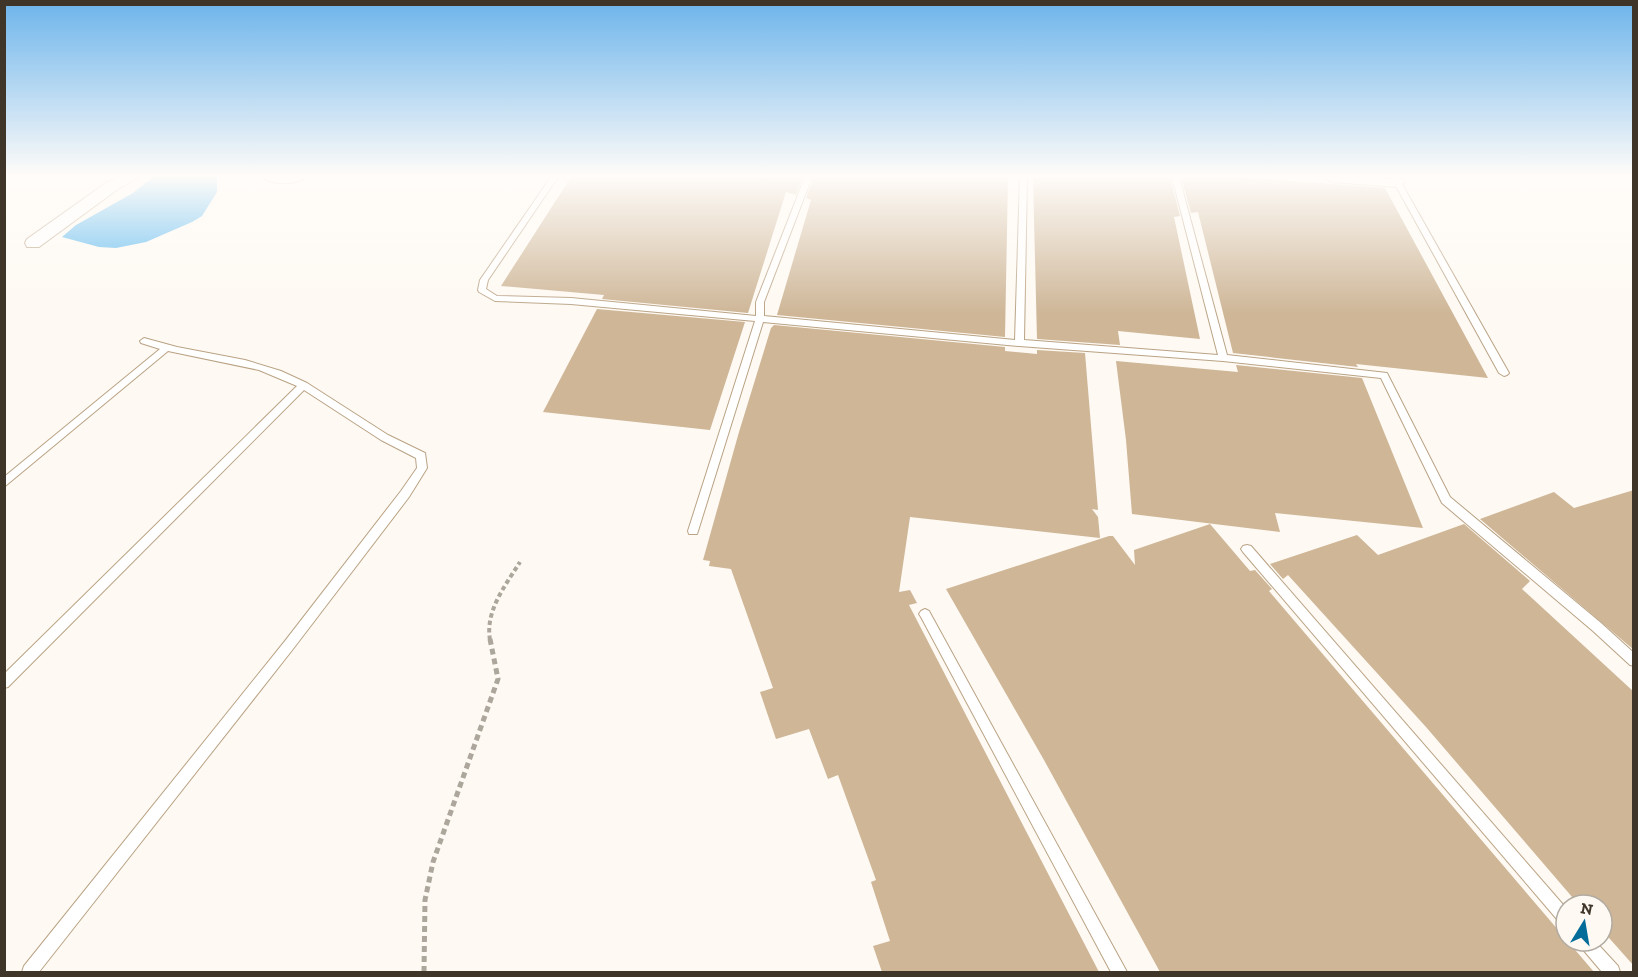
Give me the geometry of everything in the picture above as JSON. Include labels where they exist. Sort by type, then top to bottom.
[{"type":"street","points":[[33,243],[61,223]]},
{"type":"lane","points":[[523,223],[484,280],[482,290],[495,298],[571,301],[1019,343],[1223,358],[1384,375],[1446,500],[1634,661]]},
{"type":"lane","points":[[693,531],[760,318],[760,303],[791,223]]},
{"type":"lane","points":[[1019,343],[1023,223]]},
{"type":"lane","points":[[1188,223],[1223,358]]},
{"type":"lane","points":[[1420,223],[1504,373]]},
{"type":"lane","points":[[30,972],[290,645],[405,494],[422,468],[421,456],[304,385],[275,372],[144,341]]},
{"type":"lane","points":[[4,483],[166,348]]},
{"type":"lane","points":[[4,683],[304,385]]},
{"type":"lane","points":[[1247,549],[1554,905]]},
{"type":"lane","points":[[925,614],[1119,972]]},
{"type":"lane","points":[[1595,953],[1612,972]]},
{"type":"path","points":[[424,972],[425,900],[433,862],[498,679],[498,664],[488,630],[499,596],[520,562]]},
{"type":"water","points":[[80,223],[191,223],[146,242],[116,248],[99,247],[62,237]]},
{"type":"building","points":[[542,223],[776,223],[748,313],[602,299],[604,295],[501,286]]},
{"type":"building","points":[[804,223],[1007,223],[1005,337],[777,315]]},
{"type":"building","points":[[1034,223],[1175,223],[1200,339],[1118,331],[1120,345],[1037,339]]},
{"type":"building","points":[[1201,223],[1404,223],[1488,378],[1356,364],[1358,367],[1233,353]]},
{"type":"building","points":[[597,309],[745,322],[710,430],[543,412]]},
{"type":"building","points":[[774,325],[1005,347],[1005,351],[1037,354],[1037,350],[1085,353],[1098,510],[1092,509],[1098,517],[1100,538],[910,517],[899,592],[910,590],[917,603],[909,605],[1099,972],[882,972],[873,946],[890,941],[871,882],[876,880],[838,775],[828,779],[809,729],[776,739],[760,692],[773,688],[731,569],[709,566],[710,561],[703,560],[739,432],[771,328]]},
{"type":"building","points":[[1116,361],[1238,372],[1236,365],[1362,378],[1423,528],[1275,513],[1280,532],[1132,514]]},
{"type":"building","points":[[1634,490],[1634,650],[1480,519],[1554,492],[1574,508]]},
{"type":"building","points":[[1210,524],[1250,571],[1255,570],[1272,589],[1269,591],[1554,925],[1554,953],[1578,953],[1594,972],[1160,972],[1044,760],[946,589],[1109,536],[1113,536],[1135,565],[1134,550]]},
{"type":"building","points":[[1464,524],[1530,581],[1522,589],[1634,692],[1634,966],[1614,944],[1614,893],[1569,893],[1426,727],[1288,575],[1283,579],[1270,564],[1357,535],[1378,555]]}]
